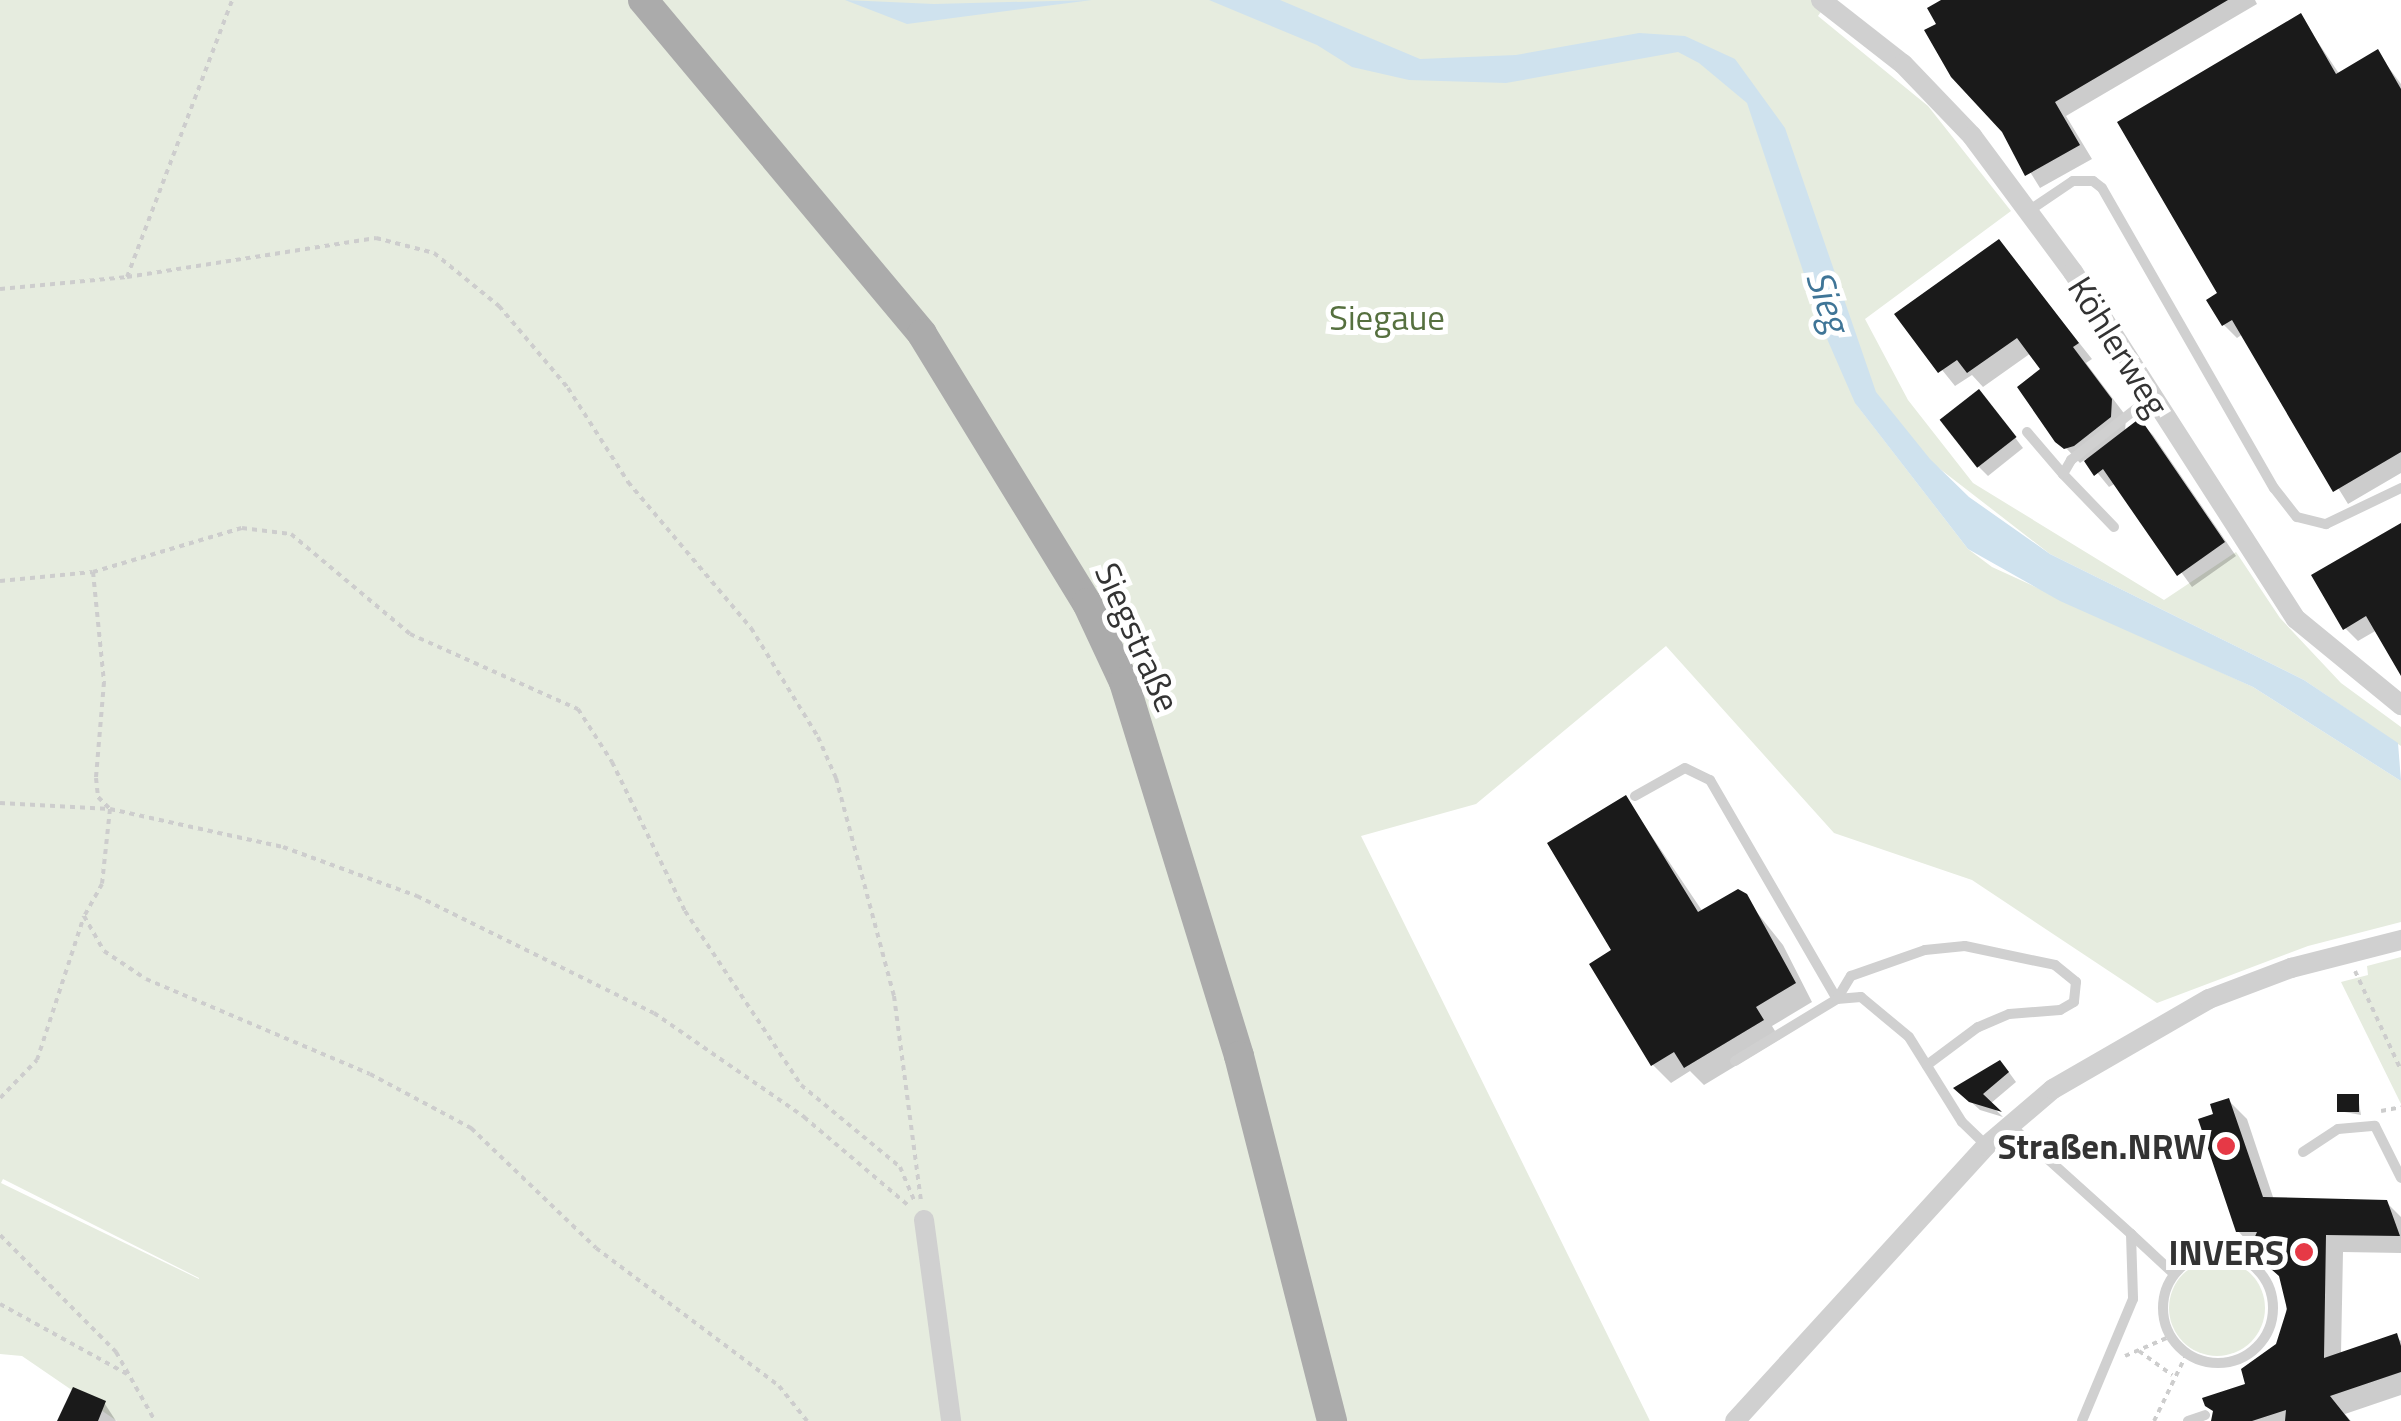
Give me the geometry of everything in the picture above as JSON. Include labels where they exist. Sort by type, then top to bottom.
[{"type":"main road","name":"Siegstraße","points":[[643,0],[922,334],[1088,604],[1124,682],[1239,1056],[1332,1421]]},
{"type":"street","name":"Köhlerweg","points":[[1821,0],[1933,93],[2030,210],[2296,619],[2401,705]]},
{"type":"street","points":[[1735,1421],[1986,1146],[2082,1068],[2174,1015],[2346,953],[2401,940]]},
{"type":"street","points":[[924,1220],[952,1421]]},
{"type":"lane","points":[[2030,210],[2073,181],[2102,188],[2274,488],[2297,517],[2326,524],[2401,488]]},
{"type":"lane","points":[[2063,474],[2071,460],[2151,397]]},
{"type":"lane","points":[[2026,432],[2114,527]]},
{"type":"lane","points":[[1635,796],[1685,768],[1710,780],[1837,999]]},
{"type":"lane","points":[[1837,999],[1851,976],[1924,950],[1965,946],[2055,964],[2076,982],[2074,1002],[2060,1010],[2010,1014],[1927,1065]]},
{"type":"lane","points":[[1735,1061],[1837,999],[1861,997],[1884,1013],[1927,1065],[1962,1122],[1986,1146]]},
{"type":"lane","points":[[2010,1125],[2174,1274]]},
{"type":"lane","points":[[2304,1152],[2338,1129],[2375,1126],[2401,1178]]},
{"type":"lane","points":[[2082,1421],[2133,1299],[2131,1234]]},
{"type":"lane","points":[[2199,1255],[2238,1256],[2266,1280],[2273,1300],[2270,1328],[2246,1356],[2210,1363],[2187,1353],[2171,1336],[2162,1311],[2174,1274],[2199,1255]]},
{"type":"lane","points":[[2188,1421],[2206,1415]]},
{"type":"path","points":[[128,277],[232,0]]},
{"type":"path","points":[[0,289],[128,277],[376,238],[434,253],[465,273],[538,350],[628,482],[750,628],[824,750],[894,996],[924,1220]]},
{"type":"path","points":[[0,581],[92,572],[242,528],[291,534],[410,634],[578,709],[612,762],[684,911],[801,1085],[900,1167],[924,1220]]},
{"type":"path","points":[[0,1098],[37,1060],[84,916],[102,884],[110,810],[98,797],[96,778],[104,682],[92,572]]},
{"type":"path","points":[[0,802],[110,810],[283,847],[366,875],[654,1014],[804,1117],[924,1220]]},
{"type":"path","points":[[84,916],[104,951],[146,980],[370,1074],[472,1128],[596,1248],[779,1386],[807,1421]]},
{"type":"path","points":[[2346,953],[2401,1070]]},
{"type":"path","points":[[0,1235],[96,1330],[155,1421]]},
{"type":"path","points":[[0,1304],[130,1377]]},
{"type":"path","points":[[2107,1364],[2171,1336]]},
{"type":"path","points":[[2138,1350],[2172,1375]]},
{"type":"path","points":[[2154,1421],[2172,1375],[2187,1353]]},
{"type":"green space","name":"Siegaue","points":[[0,0],[1829,0],[1818,16],[1928,106],[2011,211],[1865,319],[1908,400],[1973,483],[2164,600],[2236,552],[2280,618],[2341,683],[2401,727],[2401,746],[2304,680],[2050,554],[1856,404],[1968,549],[1992,567],[2253,687],[2401,781],[2401,922],[2308,946],[2157,1003],[1972,880],[1834,833],[1666,646],[1476,804],[1361,836],[1650,1421],[117,1421],[22,1356],[0,1354]],"holes":[[[3,1179],[199,1279],[1,1183]]]},
{"type":"green space","points":[[2401,957],[2401,1104],[2341,982],[2368,975],[2367,966]]},
{"type":"green space","points":[[2217,1260],[2235,1264],[2251,1274],[2261,1290],[2265,1308],[2261,1326],[2251,1342],[2235,1352],[2217,1356],[2199,1352],[2183,1342],[2173,1326],[2169,1308],[2173,1290],[2183,1274],[2199,1264]]},
{"type":"water","points":[[845,0],[934,4],[1092,0],[907,24]]},
{"type":"water","name":"Sieg","points":[[1209,0],[1280,0],[1420,59],[1516,55],[1639,33],[1685,36],[1735,59],[1785,128],[1876,392],[1930,459],[1969,497],[2050,554],[2304,680],[2398,743],[2401,781],[2253,687],[2060,601],[1968,549],[1855,403],[1821,325],[1747,103],[1699,63],[1678,52],[1506,83],[1409,80],[1352,67],[1317,45]]},
{"type":"building","points":[[1941,0],[2228,0],[2055,102],[2080,145],[2025,176],[2002,132],[1951,77],[1924,30],[1936,24],[1927,8]]},
{"type":"building","points":[[2301,13],[2336,74],[2378,49],[2401,89],[2401,452],[2333,492],[2232,320],[2222,326],[2206,300],[2217,293],[2117,122]]},
{"type":"building","points":[[1999,239],[2079,343],[2073,347],[2112,399],[2111,417],[2074,446],[2064,449],[2055,442],[2017,387],[2040,369],[2017,338],[1967,373],[1957,360],[1938,373],[1894,314]]},
{"type":"building","points":[[1979,389],[2017,437],[1977,468],[1940,420]]},
{"type":"building","points":[[2140,418],[2225,542],[2177,576],[2103,469],[2094,476],[2084,461]]},
{"type":"building","points":[[2401,523],[2401,676],[2366,616],[2343,630],[2311,575]]},
{"type":"building","points":[[1626,795],[1698,912],[1738,889],[1747,894],[1796,983],[1756,1007],[1764,1020],[1684,1068],[1674,1052],[1651,1066],[1589,964],[1611,950],[1547,843]]},
{"type":"building","points":[[2000,1060],[2009,1072],[1983,1094],[2002,1112],[1969,1102],[1953,1088]]},
{"type":"building","points":[[2337,1094],[2359,1094],[2359,1112],[2337,1112]]},
{"type":"building","points":[[2229,1098],[2263,1197],[2387,1200],[2400,1236],[2326,1235],[2324,1358],[2397,1333],[2401,1346],[2401,1372],[2330,1396],[2350,1421],[2285,1421],[2286,1410],[2252,1421],[2211,1421],[2213,1411],[2202,1398],[2245,1384],[2241,1369],[2276,1344],[2287,1309],[2279,1276],[2249,1250],[2257,1232],[2236,1232],[2198,1119],[2213,1114],[2210,1104]]},
{"type":"building","points":[[73,1387],[106,1401],[98,1421],[57,1421]]},
{"type":"place","name":"Straßen.NRW","points":[[2226,1146]]},
{"type":"place","name":"INVERS","points":[[2304,1252]]}]
